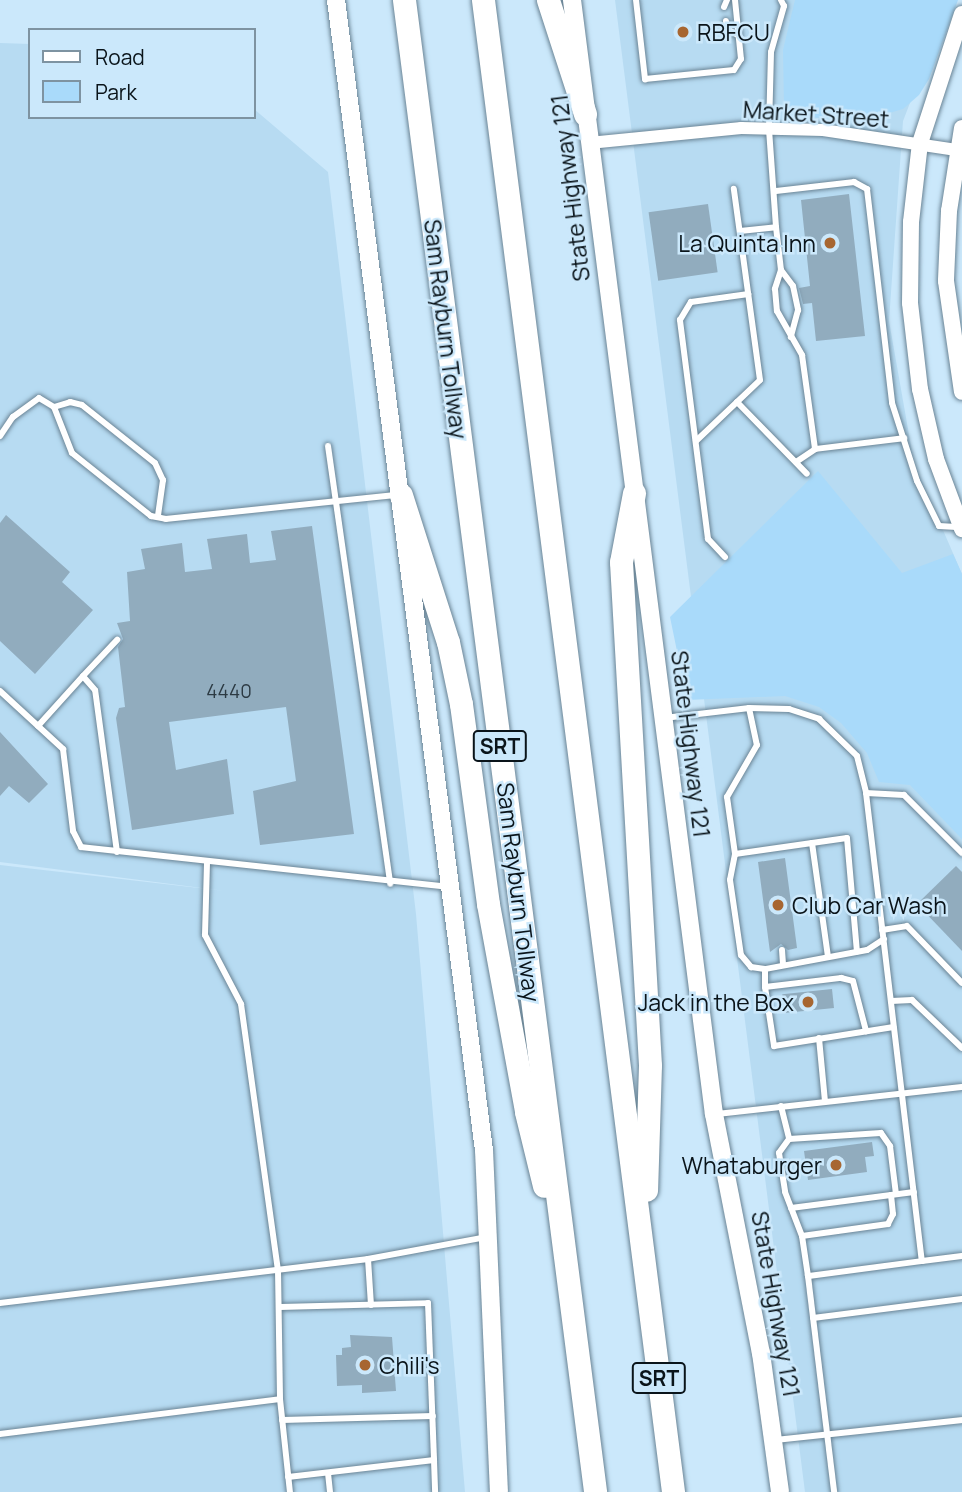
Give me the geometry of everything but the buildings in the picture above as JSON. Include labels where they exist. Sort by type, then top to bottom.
[{"type":"highway","name":"Sam Rayburn Tollway","points":[[404,0],[595,1492]]},
{"type":"highway","name":"SRT","points":[[483,0],[673,1492]]},
{"type":"highway","points":[[548,0],[585,114]]},
{"type":"highway","points":[[634,493],[621,562],[650,1065],[645,1263]]},
{"type":"highway","points":[[401,495],[448,642],[459,691],[488,904],[526,1112],[570,1289]]},
{"type":"main road","points":[[336,0],[401,495],[447,887],[484,1150],[499,1492]]},
{"type":"main road","name":"State Highway 121","points":[[572,0],[662,718],[715,1114],[774,1440],[780,1492]]},
{"type":"street","points":[[962,14],[919,143],[911,222],[910,303],[923,401],[936,459],[962,528]]},
{"type":"street","name":"Market Street","points":[[589,144],[769,128],[919,143],[960,151]]},
{"type":"street","points":[[962,128],[946,281],[962,392]]},
{"type":"lane","points":[[636,0],[645,79],[734,70],[741,59],[735,0]]},
{"type":"lane","points":[[781,0],[784,6],[771,52],[769,128],[781,270],[775,289],[777,311],[802,355],[815,449]]},
{"type":"lane","points":[[726,21],[727,29],[738,35]]},
{"type":"lane","points":[[776,191],[855,182],[867,188],[885,355],[904,438],[939,526],[962,528]]},
{"type":"lane","points":[[696,442],[760,380],[734,189]]},
{"type":"lane","points":[[740,232],[776,227]]},
{"type":"lane","points":[[781,270],[793,286],[798,310],[791,337]]},
{"type":"lane","points":[[725,557],[708,539],[680,320],[691,302],[748,294]]},
{"type":"lane","points":[[0,436],[13,417],[38,398],[54,407],[72,453],[107,485],[158,517],[401,495]]},
{"type":"lane","points":[[54,407],[70,402],[82,405],[155,463],[163,481],[158,517]]},
{"type":"lane","points":[[737,402],[807,474]]},
{"type":"lane","points":[[796,462],[815,449],[904,438]]},
{"type":"lane","points":[[328,446],[332,502],[390,884]]},
{"type":"lane","points":[[38,726],[117,640]]},
{"type":"lane","points":[[83,676],[94,690],[117,852]]},
{"type":"lane","points":[[0,691],[64,749],[73,831],[81,847],[390,884],[447,887]]},
{"type":"lane","points":[[662,718],[749,708],[789,709],[819,719],[857,756],[866,793],[922,1261]]},
{"type":"lane","points":[[749,708],[757,745],[727,797],[735,854],[730,880],[741,955],[751,967],[765,970],[857,952],[884,939]]},
{"type":"lane","points":[[866,793],[895,791],[904,795],[962,853]]},
{"type":"lane","points":[[735,854],[847,838],[857,952]]},
{"type":"lane","points":[[813,843],[828,957]]},
{"type":"lane","points":[[769,849],[771,860]]},
{"type":"lane","points":[[208,863],[205,936],[241,1004],[278,1270],[280,1399],[290,1492]]},
{"type":"lane","points":[[883,929],[907,926],[962,983]]},
{"type":"lane","points":[[782,950],[783,965]]},
{"type":"lane","points":[[765,970],[774,1046],[894,1027]]},
{"type":"lane","points":[[765,987],[841,978],[853,981],[866,1031]]},
{"type":"lane","points":[[891,1000],[912,1000],[962,1048]]},
{"type":"lane","points":[[820,1038],[825,1101]]},
{"type":"lane","points":[[715,1114],[900,1091],[962,1087]]},
{"type":"lane","points":[[781,1106],[789,1139],[779,1153],[791,1208],[802,1236],[834,1492]]},
{"type":"lane","points":[[789,1139],[881,1133],[890,1146],[894,1214],[888,1224],[802,1236]]},
{"type":"lane","points":[[791,1208],[914,1192]]},
{"type":"lane","points":[[0,1303],[368,1259],[488,1236]]},
{"type":"lane","points":[[808,1276],[962,1256]]},
{"type":"lane","points":[[368,1259],[371,1305]]},
{"type":"lane","points":[[813,1318],[962,1298]]},
{"type":"lane","points":[[280,1307],[428,1303],[435,1492]]},
{"type":"lane","points":[[0,1434],[280,1399]]},
{"type":"lane","points":[[282,1420],[433,1416]]},
{"type":"lane","points":[[774,1440],[962,1420]]},
{"type":"lane","points":[[288,1477],[435,1460]]},
{"type":"lane","points":[[328,1473],[330,1492]]},
{"type":"shaded area","points":[[615,0],[950,0],[903,121],[889,321],[914,463],[962,574],[962,1492],[805,1492]]},
{"type":"shaded area","points":[[0,43],[28,44],[28,119],[256,119],[256,111],[328,172],[416,914],[465,1492],[0,1492],[0,865],[225,891],[0,862]]},
{"type":"green space","points":[[795,0],[958,0],[929,79],[919,95],[903,109],[865,120],[804,117],[784,106],[783,50]]},
{"type":"green space","points":[[818,471],[902,573],[953,554],[962,574],[962,839],[910,785],[879,782],[867,753],[841,723],[819,707],[785,696],[687,700],[670,617]]},
{"type":"place","name":"RBFCU","points":[[683,32]]},
{"type":"place","name":"La Quinta Inn","points":[[830,243]]},
{"type":"place","name":"Club Car Wash","points":[[778,905]]},
{"type":"place","name":"Jack in the Box","points":[[808,1002]]},
{"type":"place","name":"Whataburger","points":[[836,1165]]},
{"type":"place","name":"Chili's","points":[[365,1365]]}]
